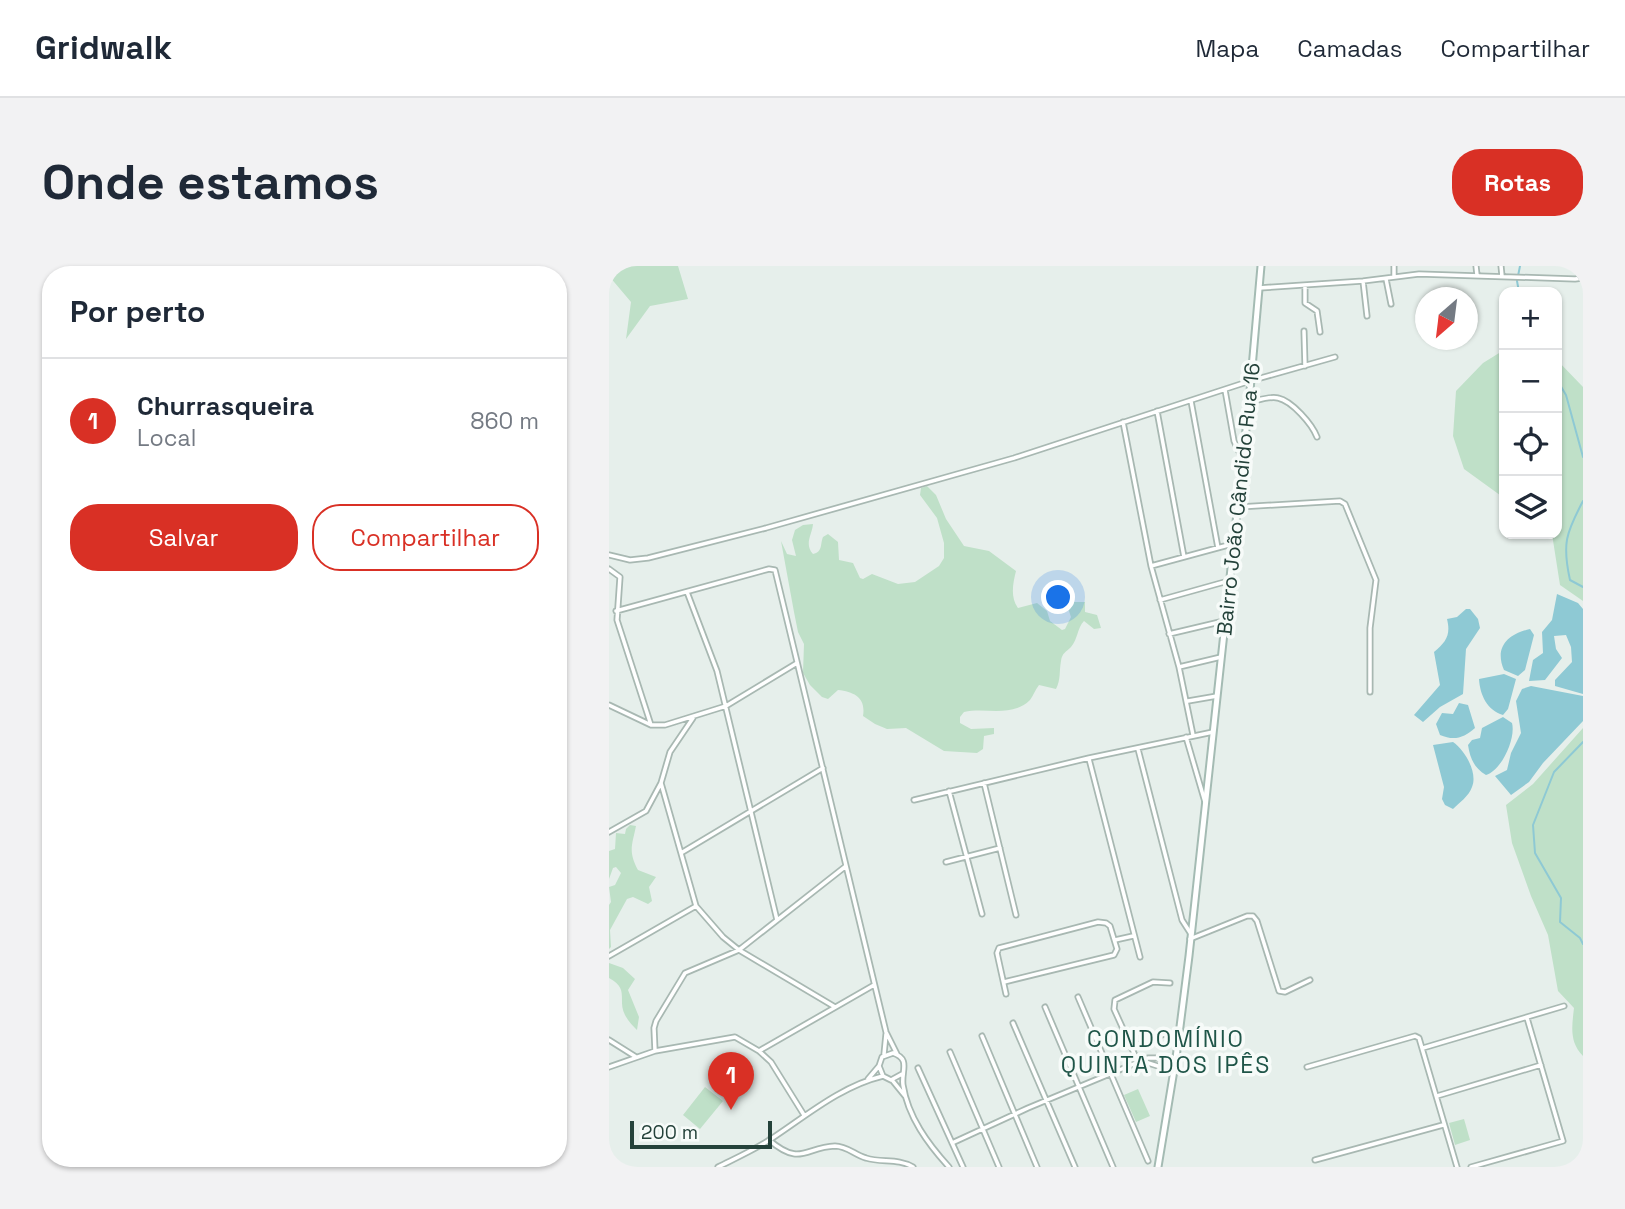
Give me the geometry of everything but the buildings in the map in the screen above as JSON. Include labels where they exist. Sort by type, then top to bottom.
[{"type":"street","name":"Bairro João Cândido Rua 16","points":[[1158,1167],[1176,1058],[1190,937],[1249,402],[1261,266]]},
{"type":"street","points":[[1394,266],[1394,276]]},
{"type":"street","points":[[1476,266],[1477,275]]},
{"type":"street","points":[[1501,266],[1502,276]]},
{"type":"street","points":[[1259,288],[1419,274],[1583,278]]},
{"type":"street","points":[[1386,278],[1391,304]]},
{"type":"street","points":[[1363,281],[1367,316]]},
{"type":"street","points":[[1305,285],[1305,303],[1317,311],[1320,332]]},
{"type":"street","points":[[1304,331],[1305,366]]},
{"type":"street","points":[[609,555],[638,560],[690,548],[1014,458],[1250,381],[1335,357]]},
{"type":"street","points":[[1225,390],[1234,441],[1242,458]]},
{"type":"street","points":[[1249,402],[1276,397],[1283,399],[1309,422],[1317,437]]},
{"type":"street","points":[[1191,401],[1218,548]]},
{"type":"street","points":[[1157,411],[1184,556]]},
{"type":"street","points":[[1123,422],[1151,566],[1179,667],[1193,735]]},
{"type":"street","points":[[1237,507],[1336,501],[1345,503],[1376,580],[1370,628],[1370,692]]},
{"type":"street","points":[[1151,566],[1232,544]]},
{"type":"street","points":[[609,569],[620,577],[617,611],[619,629],[651,725]]},
{"type":"street","points":[[617,611],[774,569],[777,574],[886,1032],[897,1054],[905,1063],[902,1074],[906,1097],[926,1140],[949,1167]]},
{"type":"street","points":[[1160,600],[1228,581]]},
{"type":"street","points":[[687,592],[713,656],[776,920]]},
{"type":"street","points":[[1169,634],[1224,621]]},
{"type":"street","points":[[1179,667],[1221,657]]},
{"type":"street","points":[[609,705],[651,725],[665,725],[726,706],[799,662]]},
{"type":"street","points":[[1187,701],[1217,696]]},
{"type":"street","points":[[609,832],[646,811],[660,783],[670,752],[693,717]]},
{"type":"street","points":[[914,800],[1089,758],[1138,750],[1213,732]]},
{"type":"street","points":[[1186,737],[1205,802]]},
{"type":"street","points":[[1138,750],[1182,920],[1190,937],[1253,916],[1257,921],[1279,991],[1285,992],[1310,981]]},
{"type":"street","points":[[1089,758],[1140,957]]},
{"type":"street","points":[[681,853],[823,768]]},
{"type":"street","points":[[660,783],[696,906],[739,950],[835,1007]]},
{"type":"street","points":[[984,783],[1016,915]]},
{"type":"street","points":[[949,792],[982,915]]},
{"type":"street","points":[[946,862],[1000,848]]},
{"type":"street","points":[[655,1051],[655,1024],[683,975],[739,950],[846,866]]},
{"type":"street","points":[[609,956],[696,906]]},
{"type":"street","points":[[1004,982],[1114,955],[1118,949],[1108,924],[1098,922],[1001,947],[997,953],[1006,994]]},
{"type":"street","points":[[1115,940],[1133,936]]},
{"type":"street","points":[[1170,983],[1153,982],[1115,1000],[1114,1009],[1140,1062],[1174,1071]]},
{"type":"street","points":[[759,1051],[874,985]]},
{"type":"street","points":[[1078,997],[1148,1161]]},
{"type":"street","points":[[1423,1048],[1564,1006]]},
{"type":"street","points":[[1045,1007],[1113,1167]]},
{"type":"street","points":[[1471,1167],[1563,1140],[1527,1018]]},
{"type":"street","points":[[1013,1023],[1075,1167]]},
{"type":"street","points":[[866,1080],[879,1066],[884,1055],[886,1032]]},
{"type":"street","points":[[1132,1047],[1167,1033]]},
{"type":"street","points":[[982,1036],[1037,1167]]},
{"type":"street","points":[[1307,1067],[1415,1036],[1419,1038],[1457,1167]]},
{"type":"street","points":[[609,1067],[655,1051],[731,1037],[759,1051],[778,1070],[804,1115]]},
{"type":"street","points":[[609,1040],[636,1056]]},
{"type":"street","points":[[950,1052],[999,1167]]},
{"type":"street","points":[[884,1055],[897,1054]]},
{"type":"street","points":[[952,1143],[1148,1058],[1176,1058]]},
{"type":"street","points":[[1437,1096],[1541,1065]]},
{"type":"street","points":[[879,1066],[883,1076]]},
{"type":"street","points":[[918,1068],[963,1167]]},
{"type":"street","points":[[891,1080],[902,1074]]},
{"type":"street","points":[[718,1167],[769,1140],[804,1115],[866,1080],[883,1076],[891,1080],[906,1097]]},
{"type":"street","points":[[1315,1160],[1443,1125]]},
{"type":"street","points":[[769,1140],[782,1154],[795,1159],[808,1157],[824,1148],[839,1146],[868,1159],[901,1161],[913,1167]]},
{"type":"green space","points":[[609,266],[678,266],[688,299],[650,306],[626,339],[631,302],[609,276]]},
{"type":"green space","points":[[1499,353],[1499,494],[1464,469],[1453,436],[1456,391],[1483,363]]},
{"type":"green space","points":[[1562,365],[1583,387],[1583,601],[1560,585],[1553,539],[1562,539]]},
{"type":"green space","points":[[927,486],[936,495],[946,519],[964,546],[989,551],[1016,571],[1013,595],[1018,608],[1037,603],[1047,611],[1050,621],[1062,630],[1071,617],[1068,608],[1071,602],[1085,602],[1085,612],[1097,615],[1101,628],[1094,629],[1084,621],[1073,644],[1062,656],[1056,689],[1039,685],[1030,700],[1015,709],[964,712],[960,723],[971,729],[994,728],[994,734],[984,736],[983,749],[977,753],[944,751],[906,728],[887,729],[875,724],[863,716],[863,705],[858,697],[838,690],[828,699],[822,697],[803,673],[804,644],[798,632],[781,541],[787,554],[796,556],[792,540],[795,530],[803,525],[813,524],[809,543],[813,554],[821,547],[823,537],[828,534],[838,542],[839,560],[853,563],[860,578],[872,574],[898,584],[915,582],[939,566],[944,558],[944,543],[937,518],[920,495],[921,488]]},
{"type":"green space","points":[[1583,728],[1583,1056],[1573,1039],[1574,1008],[1558,991],[1548,935],[1512,843],[1506,805],[1533,784]]},
{"type":"green space","points":[[630,825],[636,826],[632,853],[638,870],[656,877],[649,887],[652,901],[648,904],[633,897],[627,899],[610,930],[609,949],[609,887],[615,885],[621,873],[616,867],[613,868],[609,879],[609,851],[615,849],[616,833],[625,834]]},
{"type":"green space","points":[[609,963],[623,968],[635,979],[628,990],[639,1017],[637,1030],[625,1015],[619,986],[609,978]]},
{"type":"green space","points":[[705,1087],[723,1101],[700,1129],[683,1115]]},
{"type":"green space","points":[[1138,1089],[1150,1116],[1136,1122],[1124,1095]]},
{"type":"green space","points":[[1464,1119],[1470,1140],[1455,1145],[1449,1123]]},
{"type":"water","points":[[1557,594],[1578,603],[1583,609],[1583,694],[1555,686],[1555,680],[1572,662],[1571,647],[1566,635],[1554,636],[1556,649],[1562,658],[1545,680],[1529,681],[1533,660],[1543,653],[1542,632],[1552,620]]},
{"type":"water","points":[[1470,609],[1478,619],[1480,628],[1466,649],[1463,694],[1440,707],[1423,722],[1414,715],[1440,685],[1434,652],[1447,638],[1447,619],[1457,617]]},
{"type":"water","points":[[1530,629],[1534,635],[1525,670],[1518,676],[1504,670],[1501,655],[1505,643],[1515,634]]},
{"type":"water","points":[[1504,674],[1516,679],[1508,709],[1503,715],[1493,710],[1485,701],[1479,679]]},
{"type":"water","points":[[1531,686],[1583,696],[1583,721],[1543,763],[1529,782],[1511,795],[1495,776],[1507,770],[1511,753],[1521,733],[1516,701],[1522,689]]},
{"type":"water","points":[[1459,703],[1468,705],[1475,728],[1459,738],[1440,735],[1436,724],[1442,713],[1453,714]]},
{"type":"water","points":[[1503,717],[1512,723],[1510,745],[1497,767],[1486,775],[1473,762],[1468,745],[1472,740],[1480,738],[1482,728]]},
{"type":"water","points":[[1453,742],[1469,762],[1473,781],[1469,793],[1453,809],[1445,805],[1442,799],[1444,787],[1433,745]]},
{"type":"waterway","points":[[1518,287],[1520,266]]},
{"type":"waterway","points":[[1562,388],[1583,457]]},
{"type":"waterway","points":[[1583,501],[1569,531],[1566,548],[1570,580],[1583,587]]},
{"type":"waterway","points":[[1583,742],[1554,772],[1533,825],[1535,853],[1561,898],[1560,922],[1580,938],[1583,944]]},
{"type":"place","name":"Churrasqueira","points":[[731,1110]]},
{"type":"district","name":"CONDOMÍNIO QUINTA DOS IPÊS","points":[[1166,1052]]}]
